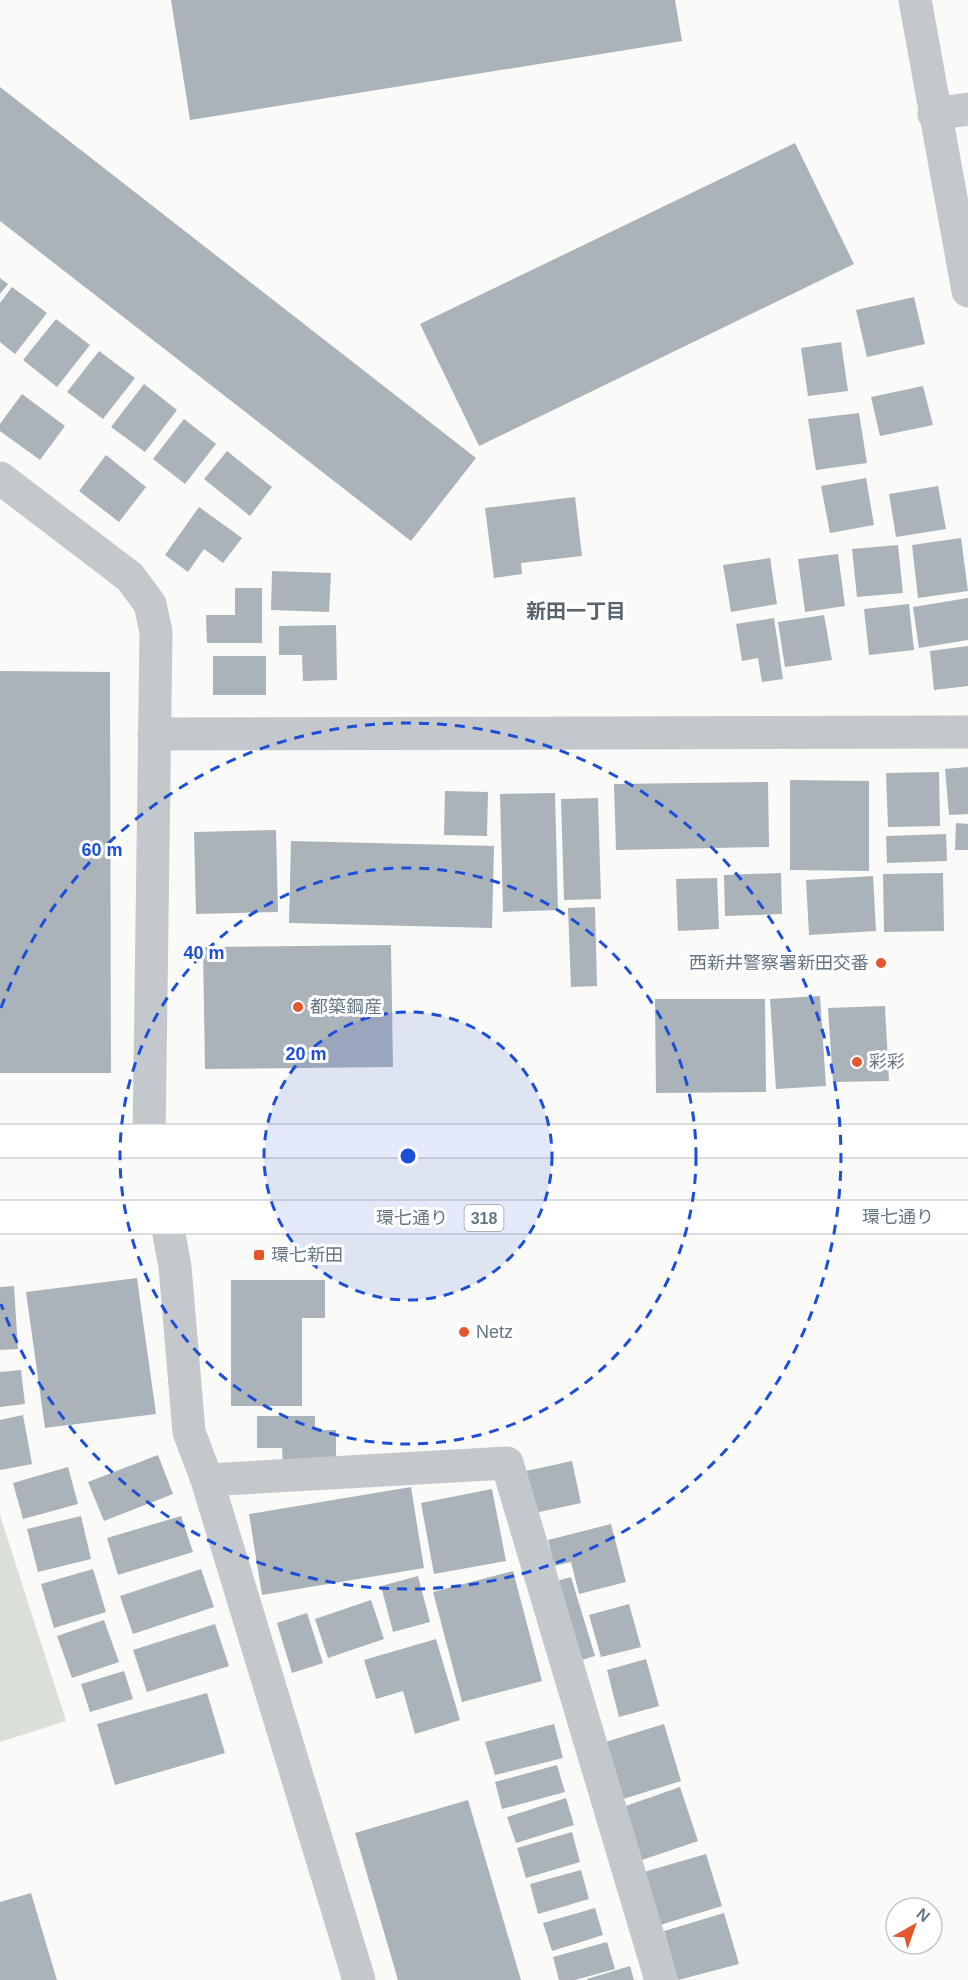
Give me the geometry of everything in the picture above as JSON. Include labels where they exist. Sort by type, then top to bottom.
[{"type":"main road","points":[[0,1141],[968,1142]]},
{"type":"main road","name":"環七通り","points":[[0,1217],[968,1217]]},
{"type":"street","points":[[915,0],[968,291]]},
{"type":"street","points":[[934,114],[968,110]]},
{"type":"street","points":[[0,478],[130,577],[150,604],[156,632],[149,1140]]},
{"type":"street","points":[[154,734],[968,732]]},
{"type":"street","points":[[166,1218],[175,1267],[189,1432],[207,1480],[358,1980]]},
{"type":"street","points":[[207,1480],[507,1463],[661,1980]]},
{"type":"shaded area","points":[[0,1515],[66,1721],[0,1742]]},
{"type":"building","points":[[171,0],[675,0],[682,41],[190,120]]},
{"type":"building","points":[[0,87],[476,458],[411,541],[0,221]]},
{"type":"building","points":[[795,143],[854,264],[479,446],[420,324]]},
{"type":"building","points":[[0,278],[8,284],[0,294]]},
{"type":"building","points":[[12,287],[47,313],[15,354],[0,342],[0,303]]},
{"type":"building","points":[[914,297],[925,344],[867,357],[856,310]]},
{"type":"building","points":[[56,319],[90,345],[57,387],[23,360]]},
{"type":"building","points":[[841,342],[848,391],[808,396],[801,348]]},
{"type":"building","points":[[99,351],[135,378],[103,419],[67,392]]},
{"type":"building","points":[[144,384],[177,410],[145,452],[111,427]]},
{"type":"building","points":[[923,386],[933,425],[880,436],[871,397]]},
{"type":"building","points":[[22,394],[65,426],[40,460],[0,431],[0,424]]},
{"type":"building","points":[[859,413],[867,463],[816,470],[808,419]]},
{"type":"building","points":[[184,419],[216,444],[185,484],[153,459]]},
{"type":"building","points":[[227,451],[272,487],[250,516],[204,479]]},
{"type":"building","points":[[106,455],[146,487],[119,522],[79,491]]},
{"type":"building","points":[[866,478],[874,525],[830,533],[821,486]]},
{"type":"building","points":[[938,486],[946,529],[896,537],[889,494]]},
{"type":"building","points":[[575,497],[582,556],[521,563],[522,574],[494,578],[485,508]]},
{"type":"building","points":[[199,507],[242,538],[223,563],[204,549],[188,572],[165,555]]},
{"type":"building","points":[[961,538],[968,591],[918,598],[912,545]]},
{"type":"building","points":[[898,545],[903,593],[857,597],[852,549]]},
{"type":"building","points":[[838,554],[845,606],[805,612],[798,559]]},
{"type":"building","points":[[770,558],[777,604],[731,612],[723,565]]},
{"type":"building","points":[[272,571],[331,573],[329,612],[271,610]]},
{"type":"building","points":[[235,588],[262,588],[262,643],[207,643],[206,615],[235,615]]},
{"type":"building","points":[[968,598],[968,640],[919,648],[913,607]]},
{"type":"building","points":[[909,604],[914,650],[869,655],[864,609]]},
{"type":"building","points":[[824,615],[832,660],[785,667],[778,622]]},
{"type":"building","points":[[774,618],[783,679],[762,682],[758,658],[742,661],[736,624]]},
{"type":"building","points":[[336,625],[337,680],[303,681],[302,655],[279,655],[279,626]]},
{"type":"building","points":[[968,646],[968,686],[934,690],[930,651]]},
{"type":"building","points":[[213,656],[266,656],[266,695],[213,695]]},
{"type":"building","points":[[0,671],[110,672],[111,1073],[0,1073]]},
{"type":"building","points":[[968,767],[968,814],[949,815],[945,769]]},
{"type":"building","points":[[939,772],[940,826],[888,827],[886,773]]},
{"type":"building","points":[[790,780],[869,781],[869,871],[790,870]]},
{"type":"building","points":[[768,782],[769,847],[616,850],[614,784]]},
{"type":"building","points":[[445,791],[488,792],[487,836],[444,835]]},
{"type":"building","points":[[555,793],[558,910],[503,912],[500,794]]},
{"type":"building","points":[[598,798],[601,899],[564,900],[561,799]]},
{"type":"building","points":[[956,823],[968,824],[968,850],[955,850]]},
{"type":"building","points":[[276,830],[278,912],[196,914],[194,832]]},
{"type":"building","points":[[946,834],[947,861],[887,863],[886,836]]},
{"type":"building","points":[[291,841],[494,846],[492,928],[289,923]]},
{"type":"building","points":[[781,873],[782,914],[725,916],[724,875]]},
{"type":"building","points":[[943,873],[944,931],[884,932],[883,874]]},
{"type":"building","points":[[873,876],[876,931],[809,935],[806,880]]},
{"type":"building","points":[[717,878],[719,929],[678,931],[676,879]]},
{"type":"building","points":[[595,907],[597,986],[571,987],[568,908]]},
{"type":"building","name":"都築鋼産","points":[[391,945],[393,1067],[205,1069],[203,947]]},
{"type":"building","points":[[820,996],[826,1086],[776,1089],[770,999]]},
{"type":"building","points":[[655,999],[765,999],[766,1092],[656,1093]]},
{"type":"building","points":[[885,1006],[889,1081],[833,1082],[828,1008]]},
{"type":"building","points":[[137,1278],[156,1414],[45,1428],[26,1292]]},
{"type":"building","points":[[231,1280],[325,1280],[325,1318],[302,1318],[302,1406],[231,1406]]},
{"type":"building","points":[[14,1286],[18,1349],[0,1350],[0,1287]]},
{"type":"building","points":[[21,1370],[25,1404],[0,1407],[0,1372]]},
{"type":"building","points":[[23,1415],[32,1464],[0,1470],[0,1420]]},
{"type":"building","points":[[257,1416],[315,1416],[315,1430],[336,1430],[336,1463],[283,1464],[282,1448],[257,1448]]},
{"type":"building","points":[[158,1455],[173,1494],[104,1521],[88,1482]]},
{"type":"building","points":[[572,1461],[581,1503],[535,1513],[526,1471]]},
{"type":"building","points":[[68,1467],[78,1504],[23,1519],[13,1483]]},
{"type":"building","points":[[411,1487],[424,1568],[262,1595],[249,1514]]},
{"type":"building","points":[[492,1489],[506,1561],[434,1574],[421,1503]]},
{"type":"building","points":[[81,1516],[91,1559],[38,1572],[27,1529]]},
{"type":"building","points":[[181,1516],[193,1552],[118,1575],[107,1538]]},
{"type":"building","points":[[611,1524],[626,1582],[579,1594],[571,1562],[554,1566],[548,1540]]},
{"type":"building","points":[[93,1569],[106,1612],[54,1628],[41,1584]]},
{"type":"building","points":[[201,1569],[214,1607],[133,1634],[120,1596]]},
{"type":"building","points":[[513,1571],[542,1681],[462,1702],[433,1592]]},
{"type":"building","points":[[418,1576],[430,1622],[393,1632],[381,1586]]},
{"type":"building","points":[[571,1577],[595,1656],[571,1663],[547,1584]]},
{"type":"building","points":[[371,1600],[384,1639],[328,1658],[315,1619]]},
{"type":"building","points":[[629,1604],[641,1647],[601,1657],[589,1615]]},
{"type":"building","points":[[307,1613],[323,1663],[292,1673],[277,1623]]},
{"type":"building","points":[[104,1620],[119,1662],[72,1678],[57,1636]]},
{"type":"building","points":[[215,1624],[229,1666],[147,1692],[133,1650]]},
{"type":"building","points":[[436,1639],[460,1720],[415,1734],[403,1691],[376,1699],[364,1660]]},
{"type":"building","points":[[646,1659],[659,1706],[619,1717],[607,1670]]},
{"type":"building","points":[[124,1671],[133,1699],[90,1712],[81,1684]]},
{"type":"building","points":[[207,1693],[225,1753],[115,1785],[97,1724]]},
{"type":"building","points":[[554,1724],[563,1758],[495,1775],[485,1742]]},
{"type":"building","points":[[664,1724],[681,1781],[620,1800],[602,1743]]},
{"type":"building","points":[[557,1765],[565,1792],[502,1809],[495,1782]]},
{"type":"building","points":[[680,1787],[698,1841],[639,1861],[620,1808]]},
{"type":"building","points":[[566,1798],[574,1825],[516,1843],[507,1817]]},
{"type":"building","points":[[468,1800],[521,1980],[398,1980],[355,1833]]},
{"type":"building","points":[[572,1832],[580,1862],[526,1878],[517,1848]]},
{"type":"building","points":[[706,1854],[722,1906],[660,1925],[644,1872]]},
{"type":"building","points":[[581,1870],[589,1899],[538,1914],[530,1884]]},
{"type":"building","points":[[31,1893],[57,1980],[0,1980],[0,1902]]},
{"type":"building","points":[[595,1908],[603,1935],[552,1951],[543,1923]]},
{"type":"building","points":[[724,1913],[739,1964],[678,1980],[664,1931]]},
{"type":"building","points":[[607,1942],[615,1969],[575,1980],[559,1980],[553,1957]]},
{"type":"building","points":[[630,1966],[634,1980],[587,1980],[587,1979]]},
{"type":"place","name":"西新井警察署新田交番","points":[[881,963]]},
{"type":"place","name":"都築鋼産","points":[[298,1007]]},
{"type":"place","name":"彩彩","points":[[857,1062]]},
{"type":"place","name":"環七新田","points":[[259,1255]]},
{"type":"place","name":"Netz","points":[[464,1332]]},
{"type":"district","name":"新田一丁目","points":[[576,611]]}]
